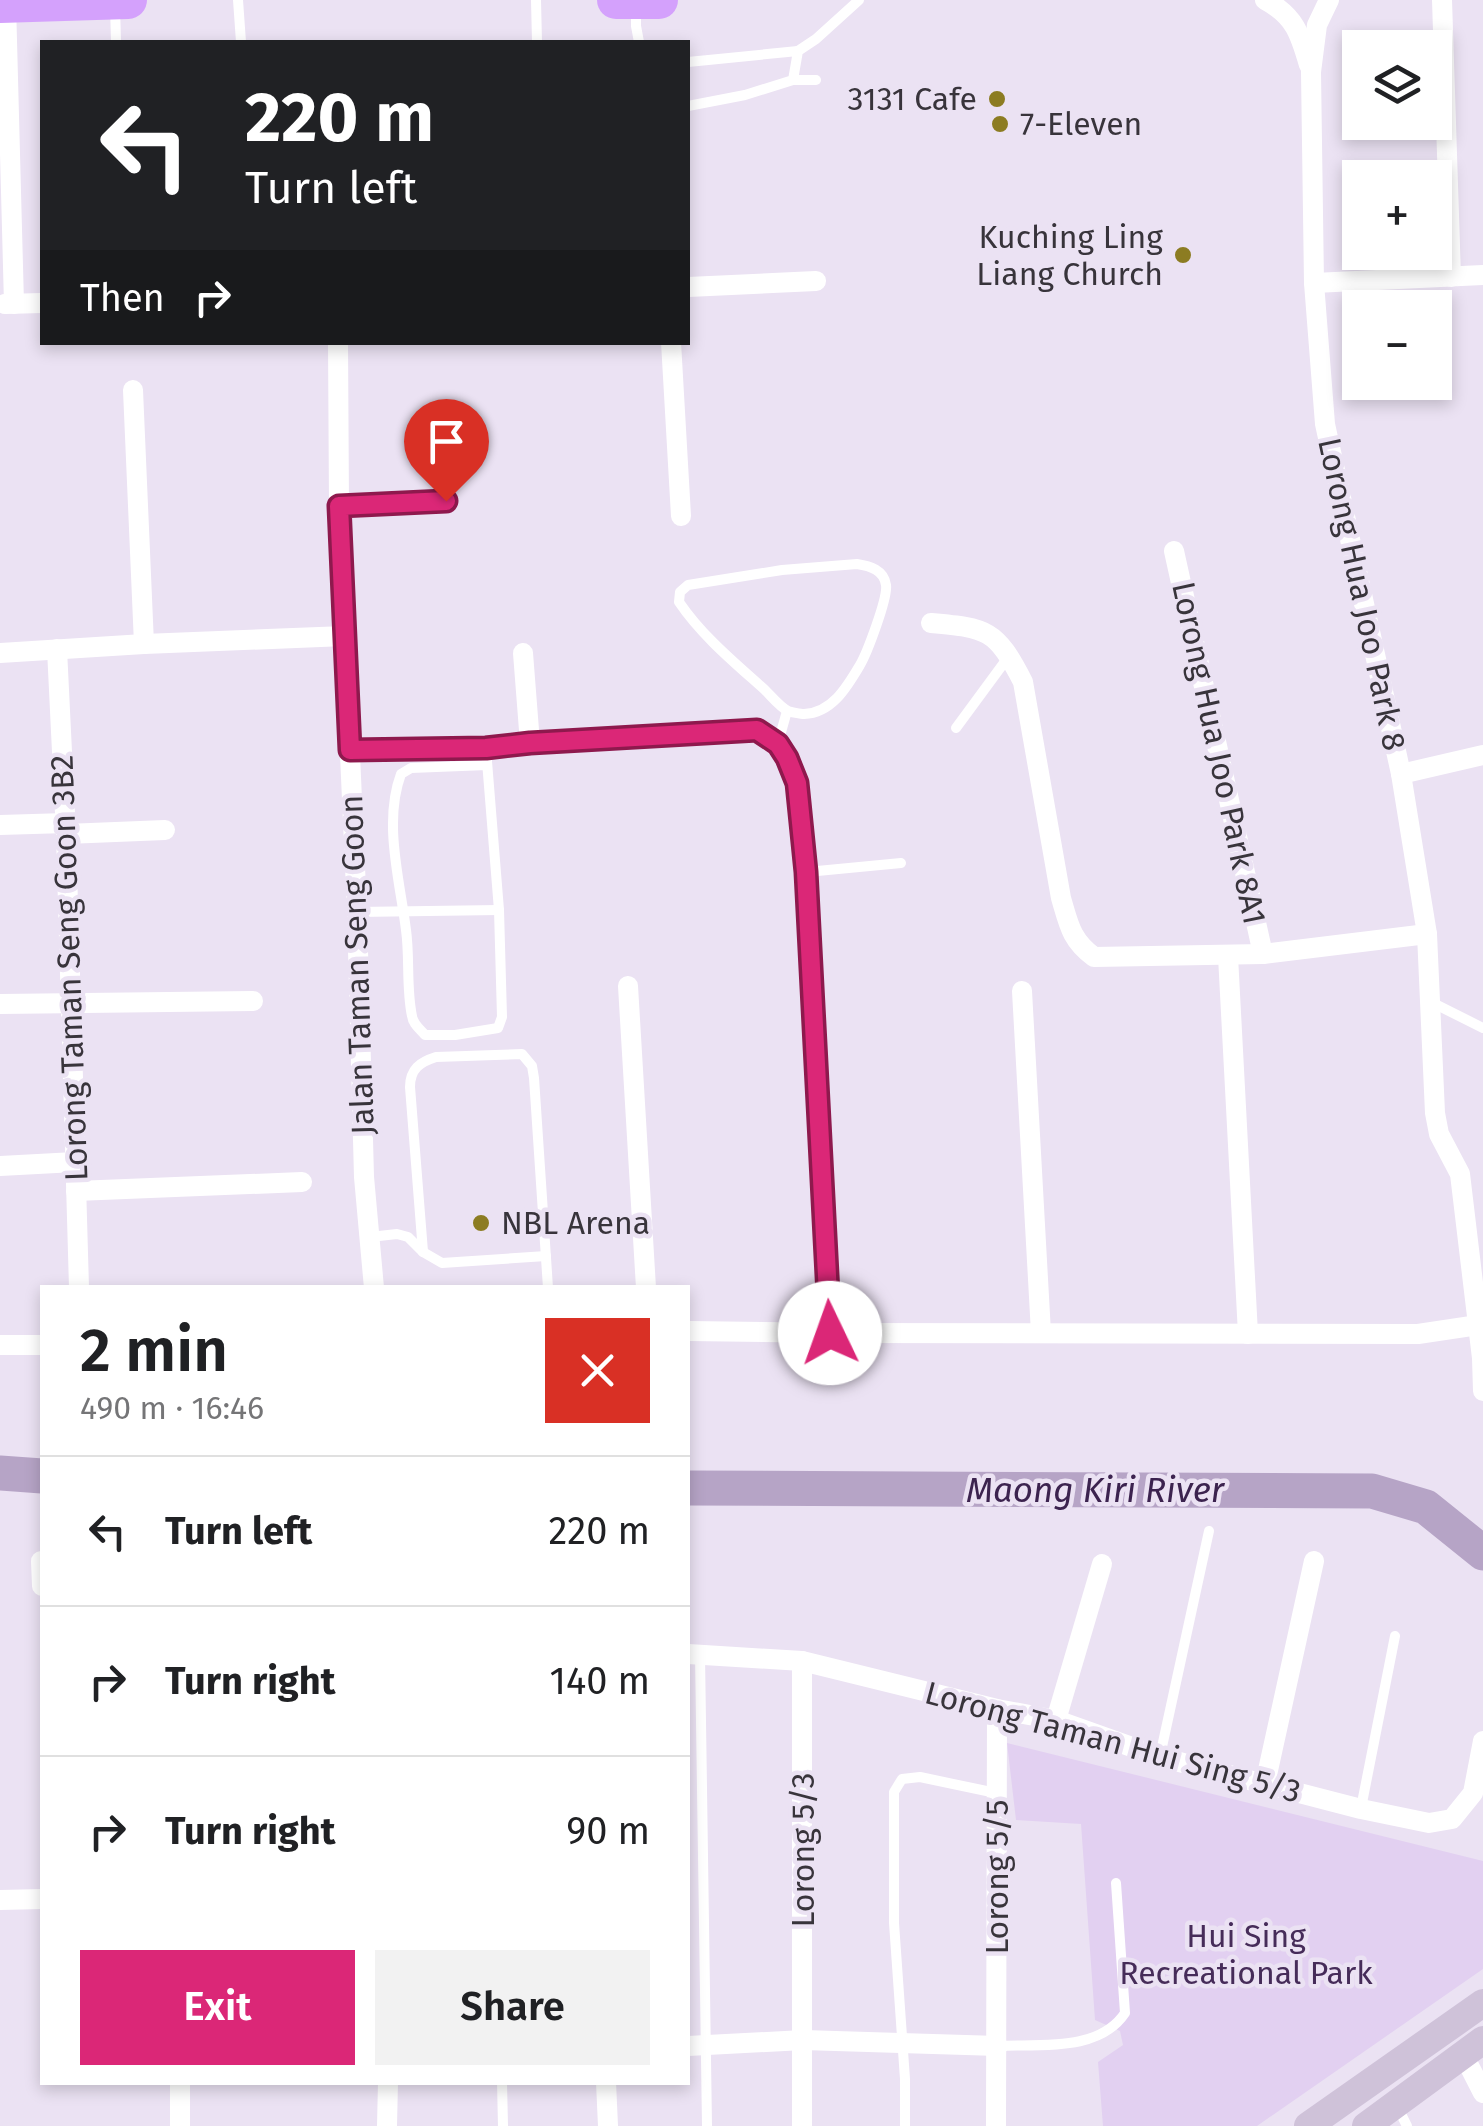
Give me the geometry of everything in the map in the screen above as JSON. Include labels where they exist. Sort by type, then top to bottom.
[{"type":"highway","points":[[3,4],[128,0]]},
{"type":"highway","points":[[616,0],[659,0]]},
{"type":"main road","points":[[1308,2126],[1483,2004]]},
{"type":"main road","points":[[1366,2126],[1401,2114],[1473,2047]]},
{"type":"street","name":"Lorong Hua Joo Park 8","points":[[1265,0],[1279,7],[1294,24],[1311,72]]},
{"type":"street","name":"Lorong Hua Joo Park 8","points":[[1329,0],[1318,25],[1311,72],[1314,283],[1324,424],[1402,774],[1426,934],[1439,1134],[1473,1194],[1483,1392]]},
{"type":"street","points":[[1442,0],[1451,277]]},
{"type":"street","points":[[3,4],[7,304],[40,303]]},
{"type":"street","points":[[1314,283],[1483,275]]},
{"type":"street","points":[[690,287],[816,281]]},
{"type":"street","name":"Jalan Taman Seng Goon","points":[[338,345],[339,506],[364,1177],[374,1285]]},
{"type":"street","points":[[671,345],[681,516]]},
{"type":"street","points":[[133,390],[144,644]]},
{"type":"street","points":[[339,506],[446,501]]},
{"type":"street","name":"Lorong Hua Joo Park 8A1","points":[[1174,552],[1263,954]]},
{"type":"street","points":[[931,623],[977,628],[996,640],[1023,682],[1062,898],[1078,945],[1094,957],[1263,954],[1426,934]]},
{"type":"street","points":[[0,653],[344,636]]},
{"type":"street","name":"Lorong Taman Seng Goon 3B2","points":[[57,649],[79,1285]]},
{"type":"street","points":[[523,652],[530,743]]},
{"type":"street","points":[[350,750],[487,756],[530,743],[757,730],[778,744],[797,783],[806,872],[830,1333]]},
{"type":"street","points":[[1402,774],[1483,755]]},
{"type":"street","points":[[0,825],[165,830]]},
{"type":"street","points":[[1228,956],[1248,1334]]},
{"type":"street","points":[[628,986],[646,1285]]},
{"type":"street","points":[[1022,991],[1041,1334]]},
{"type":"street","points":[[0,1004],[254,1001]]},
{"type":"street","points":[[0,1166],[75,1162]]},
{"type":"street","points":[[76,1191],[302,1182]]},
{"type":"street","points":[[690,1331],[1418,1334],[1478,1325]]},
{"type":"street","points":[[0,1344],[40,1345]]},
{"type":"street","points":[[1265,1784],[1314,1561]]},
{"type":"street","points":[[1056,1720],[1102,1564]]},
{"type":"street","name":"Lorong Taman Hui Sing 5/3","points":[[694,1654],[802,1660],[1056,1720],[1160,1757],[1361,1809],[1429,1822],[1452,1818],[1473,1793],[1483,1741]]},
{"type":"street","name":"Lorong 5/3","points":[[802,1660],[802,2126]]},
{"type":"street","name":"Lorong 5/5","points":[[996,1708],[996,2126]]},
{"type":"street","points":[[0,1900],[40,1899]]},
{"type":"street","points":[[697,2046],[803,2040],[998,2046]]},
{"type":"street","points":[[1473,2047],[1483,2092]]},
{"type":"street","points":[[180,2085],[180,2126]]},
{"type":"street","points":[[388,2085],[388,2126]]},
{"type":"street","points":[[606,2085],[608,2126]]},
{"type":"lane","points":[[115,0],[116,40]]},
{"type":"lane","points":[[238,0],[241,40]]},
{"type":"lane","points":[[536,0],[537,40]]},
{"type":"lane","points":[[690,62],[798,51],[859,0]]},
{"type":"lane","points":[[636,1],[639,40]]},
{"type":"lane","points":[[793,80],[798,51]]},
{"type":"lane","points":[[690,106],[793,80],[816,80]]},
{"type":"lane","points":[[872,566],[886,584],[885,598],[865,656],[845,691],[824,708],[810,713],[787,710],[698,626],[679,602],[680,592],[688,585],[782,570],[872,566]]},
{"type":"lane","points":[[956,728],[1009,655]]},
{"type":"lane","points":[[778,744],[787,710]]},
{"type":"lane","points":[[487,756],[499,910],[502,1017],[498,1028],[456,1035],[425,1034],[412,1021],[407,931],[394,840],[396,788],[401,774],[411,768],[487,756]]},
{"type":"lane","points":[[806,872],[901,862]]},
{"type":"lane","points":[[356,912],[499,910]]},
{"type":"lane","points":[[1430,1002],[1483,1028]]},
{"type":"lane","points":[[423,1252],[410,1086],[414,1069],[436,1057],[522,1054],[532,1066],[534,1078],[548,1285]]},
{"type":"lane","points":[[370,1237],[408,1237],[442,1263],[546,1256]]},
{"type":"lane","points":[[1160,1757],[1209,1531]]},
{"type":"lane","points":[[1361,1809],[1395,1636]]},
{"type":"lane","points":[[694,1654],[697,2046],[707,2126]]},
{"type":"lane","points":[[905,2126],[894,1923],[894,1792],[902,1779],[920,1777],[997,1793]]},
{"type":"lane","points":[[998,2046],[1094,2038],[1118,2024],[1125,2013],[1116,1883]]},
{"type":"lane","points":[[502,2085],[503,2126]]},
{"type":"green space","name":"Hui Sing Recreational Park","points":[[1007,1743],[1483,1861],[1483,1969],[1257,2126],[1103,2126],[1098,2062],[1123,2045],[1120,2031],[1095,2020],[1081,1824],[1016,1820]]},
{"type":"waterway","name":"Maong Kiri River","points":[[0,1473],[40,1476]]},
{"type":"waterway","name":"Maong Kiri River","points":[[690,1488],[1372,1491],[1426,1507],[1483,1553]]},
{"type":"place","name":"3131 Cafe","points":[[997,99]]},
{"type":"place","name":"7-Eleven","points":[[1000,124]]},
{"type":"place","name":"Kuching Ling Liang Church","points":[[1183,255]]},
{"type":"place","name":"NBL Arena","points":[[481,1223]]},
{"type":"route","points":[[446,501],[339,506],[350,750],[486,748],[757,730],[778,744],[787,758],[797,783],[806,872],[830,1333]]}]
